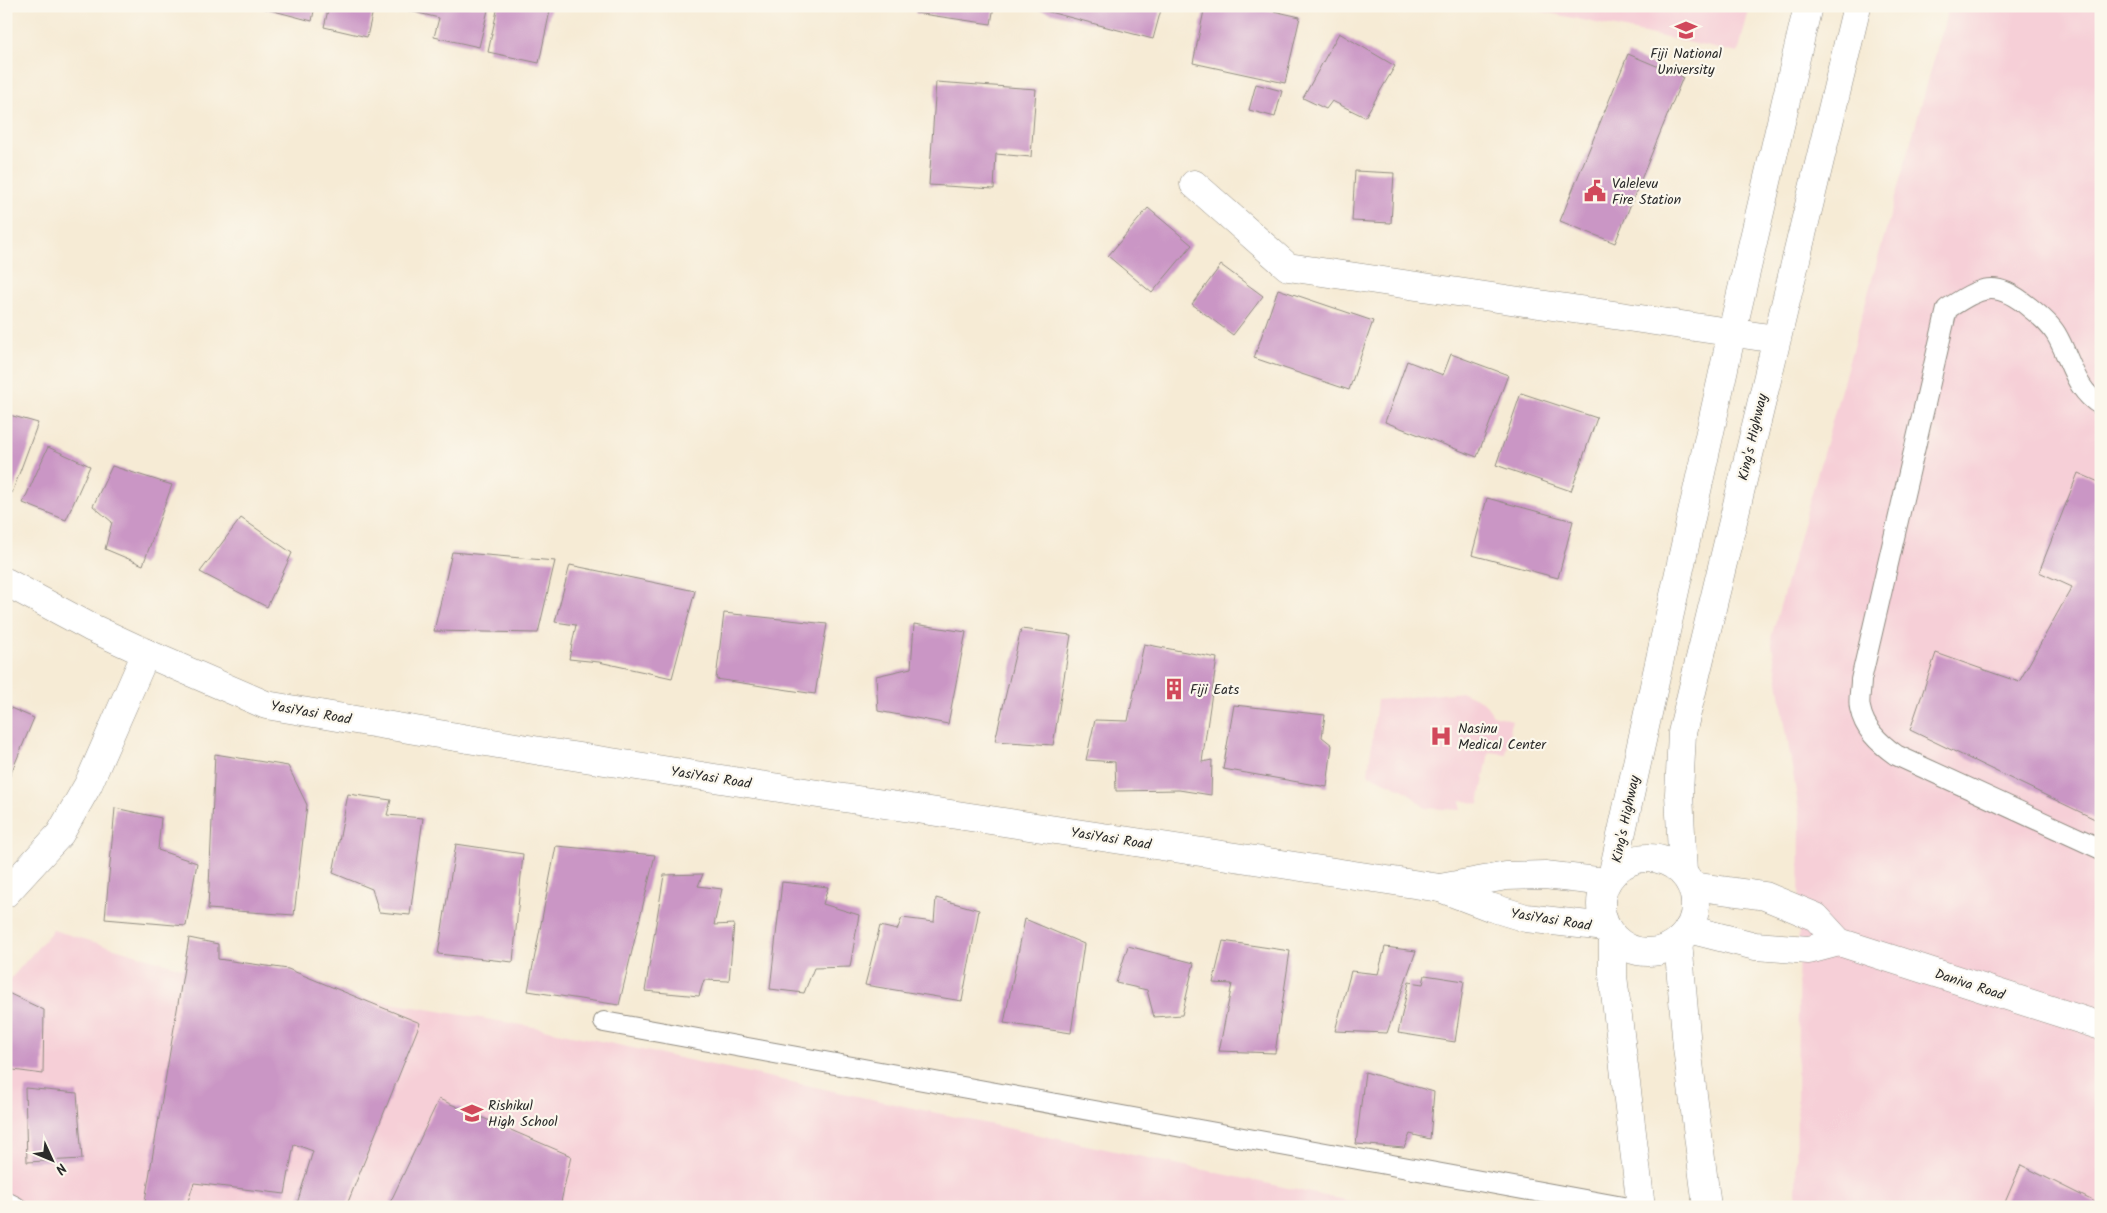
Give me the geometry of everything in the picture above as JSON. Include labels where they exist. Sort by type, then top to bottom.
[{"type":"main road","name":"King's Highway","points":[[1609,877],[1808,6]]},
{"type":"main road","name":"King's Highway","points":[[1688,879],[1679,794],[1682,733],[1857,6]]},
{"type":"main road","points":[[1194,184],[1288,267],[1776,339]]},
{"type":"main road","name":"YasiYasi Road","points":[[6,582],[90,627],[266,705],[705,776],[1440,888],[1526,918],[1610,932]]},
{"type":"main road","points":[[6,893],[60,834],[88,786],[146,653]]},
{"type":"main road","points":[[1649,857],[1668,861],[1688,879],[1765,896],[1816,917],[1839,942],[1809,950],[1755,946],[1683,935],[1663,950],[1645,952],[1628,948],[1610,932],[1600,913],[1601,897],[1609,877],[1629,861],[1649,857]]},
{"type":"main road","name":"YasiYasi Road","points":[[1440,888],[1506,876],[1609,877]]},
{"type":"main road","points":[[1688,879],[1695,908],[1683,935],[1687,1047],[1708,1207]]},
{"type":"main road","points":[[1610,932],[1613,976],[1641,1207]]},
{"type":"main road","name":"Daniva Road","points":[[1839,942],[2101,1026]]},
{"type":"lane","points":[[2101,405],[2083,388],[2069,364],[2056,333],[2038,314],[2015,296],[1995,288],[1975,291],[1947,309],[1861,680],[1860,707],[1867,727],[1879,743],[1896,755],[2101,850]]},
{"type":"lane","points":[[604,1022],[1623,1207]]},
{"type":"lane","points":[[6,1202],[16,1207]]},
{"type":"shaded area","name":"Fiji National University","points":[[1516,6],[1750,6],[1738,53]]},
{"type":"shaded area","points":[[1949,6],[2101,6],[2101,1207],[1798,1207],[1796,1192],[1800,817],[1771,638]]},
{"type":"shaded area","name":"Nasinu Medical Center","points":[[1463,692],[1484,702],[1493,715],[1512,720],[1506,754],[1489,752],[1479,804],[1461,800],[1461,810],[1425,808],[1406,791],[1368,774],[1377,700]]},
{"type":"shaded area","name":"Rishikul High School","points":[[53,930],[186,969],[534,1027],[1377,1207],[15,1207],[6,1199],[6,984]]},
{"type":"building","points":[[255,6],[315,6],[312,21]]},
{"type":"building","points":[[329,6],[374,6],[367,37],[324,27]]},
{"type":"building","points":[[389,6],[489,6],[479,47],[434,37],[439,18]]},
{"type":"building","points":[[498,6],[551,6],[539,63],[488,52]]},
{"type":"building","points":[[916,6],[994,6],[991,24],[915,13]]},
{"type":"building","points":[[1026,6],[1162,6],[1153,39]]},
{"type":"building","points":[[1205,6],[1251,6],[1300,17],[1285,83],[1193,63]]},
{"type":"building","points":[[1339,33],[1395,66],[1365,117],[1332,101],[1326,109],[1303,98]]},
{"type":"building","points":[[1628,54],[1683,77],[1615,243],[1560,221]]},
{"type":"building","points":[[936,82],[1036,89],[1031,157],[996,154],[994,189],[929,185]]},
{"type":"building","points":[[1256,84],[1282,91],[1275,117],[1249,110]]},
{"type":"building","points":[[1355,171],[1394,173],[1391,223],[1352,221]]},
{"type":"building","points":[[1148,208],[1192,245],[1152,293],[1108,256]]},
{"type":"building","points":[[1221,265],[1263,296],[1233,335],[1192,304]]},
{"type":"building","points":[[1278,289],[1373,321],[1349,390],[1254,358]]},
{"type":"building","points":[[1451,354],[1508,375],[1477,457],[1385,422],[1407,361],[1443,375]]},
{"type":"building","points":[[1521,393],[1597,418],[1571,491],[1496,465]]},
{"type":"building","points":[[6,414],[38,423],[12,493],[6,492]]},
{"type":"building","points":[[48,447],[90,466],[66,520],[23,503]]},
{"type":"building","points":[[112,466],[172,485],[143,565],[105,549],[112,522],[93,506]]},
{"type":"building","points":[[2078,473],[2101,483],[2101,822],[1910,730],[1936,653],[2019,682],[2072,587],[2039,572]]},
{"type":"building","points":[[1487,498],[1573,521],[1558,578],[1472,555]]},
{"type":"building","points":[[241,518],[292,553],[267,607],[200,572]]},
{"type":"building","points":[[452,552],[555,561],[538,633],[434,631]]},
{"type":"building","points":[[570,565],[695,591],[672,678],[599,662],[569,659],[576,625],[555,622]]},
{"type":"building","points":[[724,613],[827,624],[815,694],[716,679]]},
{"type":"building","points":[[914,624],[966,632],[948,724],[878,711],[876,676],[911,668]]},
{"type":"building","points":[[1021,629],[1071,635],[1053,745],[995,741]]},
{"type":"building","name":"Fiji Eats","points":[[1144,644],[1217,658],[1202,762],[1212,760],[1211,795],[1179,790],[1116,791],[1115,762],[1086,760],[1095,720],[1128,721]]},
{"type":"building","points":[[1234,705],[1325,715],[1322,737],[1332,745],[1327,787],[1223,769]]},
{"type":"building","points":[[6,706],[34,718],[6,785]]},
{"type":"building","points":[[215,754],[288,766],[307,805],[294,915],[208,909]]},
{"type":"building","points":[[348,794],[391,800],[387,815],[423,818],[410,915],[379,912],[372,889],[333,873]]},
{"type":"building","points":[[115,808],[161,818],[158,850],[197,863],[186,926],[105,919]]},
{"type":"building","points":[[456,844],[523,854],[513,962],[438,954]]},
{"type":"building","points":[[556,846],[655,855],[619,1005],[528,991]]},
{"type":"building","points":[[703,874],[698,886],[722,889],[714,925],[734,924],[729,981],[704,980],[699,996],[645,991],[664,875]]},
{"type":"building","points":[[782,882],[828,887],[823,904],[859,915],[850,967],[814,968],[804,993],[770,989]]},
{"type":"building","points":[[936,898],[979,910],[962,1001],[865,985],[880,926],[897,930],[902,918],[934,922]]},
{"type":"building","points":[[1025,919],[1084,944],[1071,1033],[1004,1023]]},
{"type":"building","points":[[189,938],[218,944],[218,959],[288,969],[420,1023],[346,1207],[296,1207],[313,1151],[294,1144],[285,1194],[194,1183],[186,1207],[144,1207]]},
{"type":"building","points":[[1223,941],[1290,951],[1275,1053],[1219,1051],[1232,984],[1213,983]]},
{"type":"building","points":[[1128,946],[1194,963],[1182,1015],[1154,1017],[1147,990],[1116,983]]},
{"type":"building","points":[[1385,947],[1416,951],[1387,1033],[1335,1031],[1351,971],[1378,974]]},
{"type":"building","points":[[1425,975],[1464,981],[1455,1042],[1398,1033],[1409,982],[1423,984]]},
{"type":"building","points":[[6,992],[44,1010],[43,1074],[6,1069]]},
{"type":"building","points":[[1365,1072],[1434,1092],[1430,1139],[1410,1134],[1404,1148],[1356,1144]]},
{"type":"building","points":[[25,1088],[77,1093],[82,1159],[27,1162]]},
{"type":"building","points":[[439,1099],[571,1156],[561,1202],[579,1207],[388,1207]]},
{"type":"building","points":[[2021,1165],[2101,1205],[2101,1207],[2003,1207]]},
{"type":"place","name":"Fiji National University","points":[[1686,30]]},
{"type":"place","name":"Valelevu Fire Station","points":[[1595,191]]},
{"type":"place","name":"Fiji Eats","points":[[1174,689]]},
{"type":"place","name":"Nasinu Medical Center","points":[[1441,736]]},
{"type":"place","name":"Rishikul High School","points":[[472,1113]]}]
